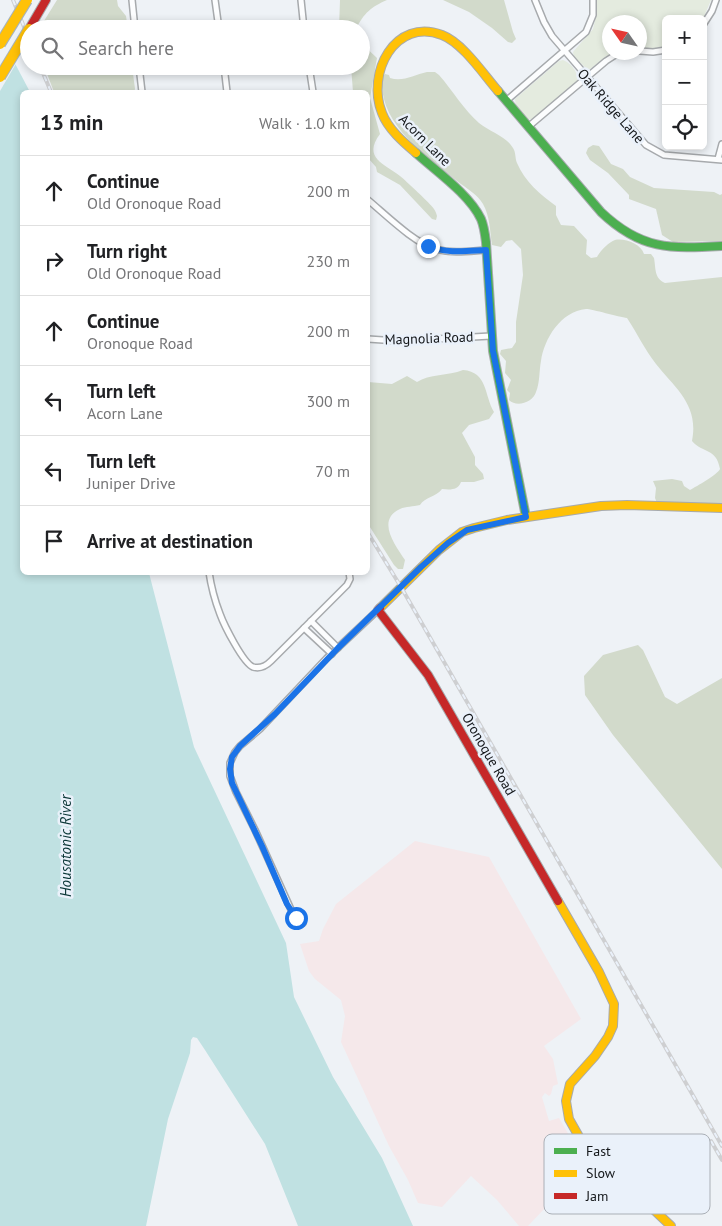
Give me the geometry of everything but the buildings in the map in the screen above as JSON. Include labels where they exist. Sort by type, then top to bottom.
[{"type":"main road","points":[[0,44],[27,0]]},
{"type":"main road","points":[[34,20],[46,0]]},
{"type":"main road","name":"Acorn Lane","points":[[526,517],[494,359],[484,226],[472,205],[399,138],[384,118],[377,97],[377,73],[388,50],[400,39],[416,32],[442,34],[456,42],[607,219],[626,234],[655,246],[670,248],[722,246]]},
{"type":"main road","points":[[0,77],[20,44]]},
{"type":"main road","points":[[378,610],[421,567],[462,532],[526,517],[601,506],[722,508]]},
{"type":"main road","name":"Oronoque Road","points":[[378,610],[428,675],[599,972],[614,1004],[612,1026],[608,1037],[595,1056],[576,1076],[567,1092],[566,1101],[569,1119],[577,1134]]},
{"type":"main road","name":"Oronoque Road","points":[[657,1214],[670,1226]]},
{"type":"street","points":[[132,0],[134,20]]},
{"type":"street","points":[[216,0],[218,20]]},
{"type":"street","points":[[301,0],[303,20]]},
{"type":"street","name":"Oak Ridge Lane","points":[[535,0],[547,29],[640,140],[651,150],[672,156],[720,159]]},
{"type":"street","points":[[506,101],[565,51],[589,27],[593,15],[593,0]]},
{"type":"street","points":[[707,19],[716,0]]},
{"type":"street","points":[[647,52],[662,51]]},
{"type":"street","points":[[528,127],[608,60]]},
{"type":"street","points":[[140,75],[142,90]]},
{"type":"street","points":[[225,75],[227,90]]},
{"type":"street","points":[[311,75],[313,90]]},
{"type":"street","points":[[720,159],[722,144]]},
{"type":"street","points":[[370,202],[413,237],[435,249],[454,252],[486,250]]},
{"type":"street","name":"Magnolia Road","points":[[370,339],[398,341],[491,336]]},
{"type":"street","points":[[210,575],[220,615],[244,659],[250,665],[258,668],[268,664],[304,628],[348,583],[350,575]]},
{"type":"street","points":[[303,923],[292,914],[265,851],[236,792],[230,769],[232,757],[332,654],[378,610]]},
{"type":"street","points":[[311,620],[338,648]]},
{"type":"street","points":[[304,628],[332,654]]},
{"type":"shaded area","points":[[597,0],[711,0],[705,15],[662,15],[662,47],[651,49],[647,49],[647,15],[602,15],[602,60],[590,69],[587,69],[574,57],[573,52],[593,29],[597,12]]},
{"type":"shaded area","points":[[563,60],[574,69],[577,81],[533,119],[527,119],[516,107],[515,99],[559,61]]},
{"type":"shaded area","points":[[415,841],[489,857],[581,1019],[544,1046],[553,1059],[558,1084],[553,1086],[549,1096],[545,1093],[542,1097],[549,1121],[559,1118],[568,1134],[544,1134],[544,1209],[528,1226],[519,1226],[497,1200],[471,1176],[442,1207],[418,1203],[408,1180],[389,1146],[341,1042],[345,1016],[341,1000],[315,979],[309,971],[300,944],[319,941],[336,904]]},
{"type":"green space","points":[[57,0],[117,0],[118,6],[126,16],[127,20],[45,20]]},
{"type":"green space","points":[[340,0],[387,0],[368,11],[361,20],[339,20]]},
{"type":"green space","points":[[443,0],[504,0],[516,39],[512,43],[508,42],[469,12]]},
{"type":"green space","points":[[370,51],[377,58],[370,98],[370,90],[353,90],[352,75],[370,75]]},
{"type":"green space","points":[[427,72],[435,72],[439,75],[479,123],[510,144],[524,176],[556,206],[556,215],[561,225],[574,226],[587,240],[586,254],[591,258],[597,257],[613,241],[623,240],[632,242],[640,247],[644,254],[651,254],[654,258],[657,276],[665,283],[722,277],[722,505],[657,503],[655,498],[656,488],[653,481],[672,479],[682,481],[684,486],[690,490],[720,469],[718,462],[712,454],[700,448],[692,441],[693,428],[689,407],[678,390],[652,359],[627,318],[586,309],[569,315],[555,328],[546,344],[536,392],[532,399],[520,404],[509,400],[510,393],[507,390],[511,380],[505,373],[506,361],[500,354],[501,350],[512,348],[516,342],[516,322],[523,275],[521,249],[512,240],[506,241],[501,247],[492,245],[488,219],[481,201],[418,149],[396,124],[388,109],[383,94],[382,77],[385,74],[389,75],[390,78],[399,79]]},
{"type":"green space","points":[[47,75],[133,75],[135,89],[135,90],[53,90]]},
{"type":"green space","points":[[370,98],[380,134],[373,149],[374,155],[432,206],[436,212],[436,220],[432,219],[400,185],[377,172],[376,167],[370,160]]},
{"type":"green space","points":[[593,145],[599,146],[611,164],[623,169],[630,177],[654,188],[722,194],[722,241],[673,242],[662,235],[656,209],[629,199],[629,195],[608,173],[590,160],[586,153],[588,148]]},
{"type":"green space","points":[[463,370],[477,375],[484,385],[494,412],[489,419],[469,425],[462,433],[475,457],[475,465],[483,474],[484,479],[474,482],[461,482],[454,489],[442,489],[420,505],[402,508],[393,514],[388,526],[393,540],[405,560],[403,569],[398,569],[370,527],[370,382],[392,384],[407,376],[417,382],[422,379]]},
{"type":"green space","points":[[638,645],[643,650],[665,697],[677,704],[722,678],[722,869],[613,735],[585,695],[584,676],[603,655]]},
{"type":"water","name":"Housatonic River","points":[[0,35],[29,90],[20,90],[20,575],[150,575],[194,747],[286,943],[294,997],[333,1077],[382,1158],[413,1226],[298,1226],[265,1144],[197,1038],[193,1037],[190,1053],[168,1119],[146,1226],[0,1226]]},
{"type":"pier","points":[[0,32],[6,39],[17,62],[0,91]]},
{"type":"railway","points":[[13,0],[21,20]]},
{"type":"railway","points":[[44,75],[50,90]]},
{"type":"railway","points":[[370,536],[722,1146]]},
{"type":"railway","points":[[711,1141],[722,1160]]},
{"type":"traffic: fast","points":[[498,91],[601,212],[629,234],[643,240],[671,247],[722,246]]},
{"type":"traffic: fast","points":[[416,153],[461,192],[476,210],[483,224],[486,242],[493,351],[526,517]]},
{"type":"traffic: slow","points":[[0,44],[27,0]]},
{"type":"traffic: slow","points":[[416,153],[392,130],[382,113],[378,97],[378,81],[382,66],[388,52],[398,41],[411,34],[425,32],[442,35],[458,45],[480,68],[498,91]]},
{"type":"traffic: slow","points":[[0,77],[20,44]]},
{"type":"traffic: slow","points":[[380,608],[439,550],[462,532],[474,528],[507,520],[601,506],[722,508]]},
{"type":"traffic: slow","points":[[558,901],[599,972],[614,1004],[613,1026],[608,1037],[595,1056],[570,1084],[566,1101],[569,1119],[577,1134]]},
{"type":"traffic: slow","points":[[658,1214],[671,1226]]},
{"type":"traffic: jam","points":[[34,20],[46,0]]},
{"type":"traffic: jam","points":[[380,608],[378,610],[428,675],[558,901]]},
{"type":"route","points":[[296,918],[287,904],[232,783],[230,776],[232,757],[240,746],[260,729],[338,648],[448,543],[467,530],[526,517],[493,351],[486,250],[454,252],[428,246]]}]
